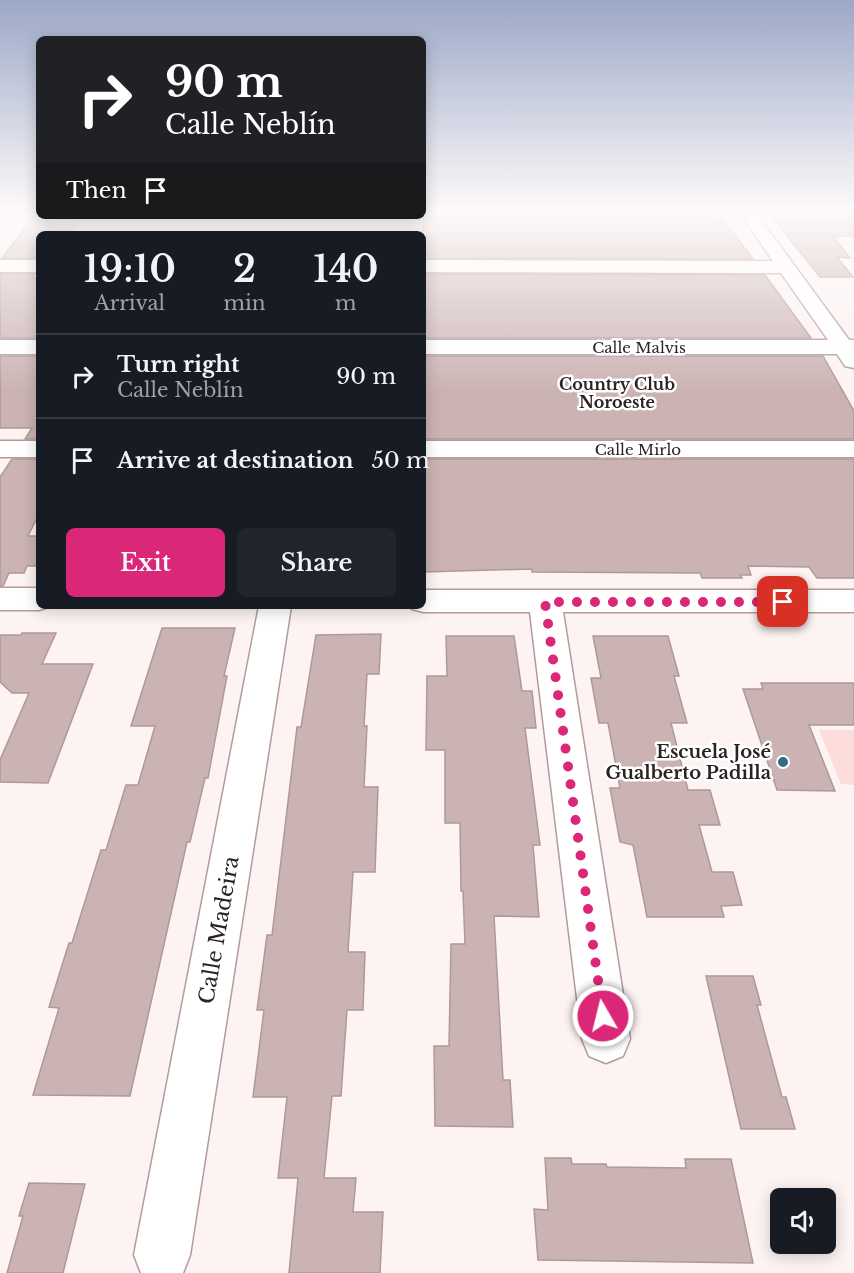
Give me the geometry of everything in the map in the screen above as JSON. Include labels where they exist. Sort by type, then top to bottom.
[{"type":"street","points":[[790,272],[850,352]]},
{"type":"street","points":[[0,347],[36,347]]},
{"type":"street","name":"Calle Malvis","points":[[426,347],[850,352]]},
{"type":"street","points":[[0,449],[36,449]]},
{"type":"street","name":"Calle Mirlo","points":[[426,449],[854,449]]},
{"type":"street","points":[[0,599],[36,599]]},
{"type":"street","points":[[426,601],[854,601]]},
{"type":"street","points":[[545,602],[606,1039]]},
{"type":"street","name":"Calle Madeira","points":[[162,1255],[274,609]]},
{"type":"shaded area","points":[[819,730],[854,730],[854,785],[841,784]]},
{"type":"building","points":[[816,272],[849,272],[853,277],[820,277]]},
{"type":"building","points":[[0,274],[35,274],[32,278],[36,278],[36,338],[0,338]]},
{"type":"building","points":[[426,274],[765,275],[811,338],[426,338]]},
{"type":"building","points":[[0,356],[36,356],[36,439],[25,439],[32,428],[0,428]]},
{"type":"building","points":[[426,356],[823,356],[854,411],[854,439],[426,439]]},
{"type":"building","points":[[12,459],[36,459],[36,520],[28,536],[36,536],[36,566],[27,566],[24,573],[9,573],[3,586],[0,586],[0,477]]},
{"type":"building","points":[[426,459],[854,459],[854,578],[817,578],[809,567],[748,566],[751,575],[740,575],[742,578],[702,578],[700,573],[532,572],[532,569],[426,572]]},
{"type":"building","points":[[162,628],[235,628],[224,676],[227,676],[208,778],[205,778],[190,842],[187,842],[130,1096],[33,1095],[59,1008],[49,1007],[69,943],[72,943],[101,850],[106,850],[126,785],[138,785],[155,726],[131,726]]},
{"type":"building","points":[[22,633],[56,633],[42,664],[93,664],[48,783],[0,782],[0,760],[29,693],[12,693],[0,682],[0,635],[21,635]]},
{"type":"building","points":[[381,634],[379,674],[367,674],[364,726],[367,726],[364,787],[378,787],[375,872],[353,872],[348,952],[365,952],[363,1010],[347,1010],[341,1096],[332,1096],[324,1178],[356,1178],[353,1212],[383,1212],[380,1273],[289,1273],[298,1178],[278,1178],[287,1097],[253,1097],[264,1010],[257,1010],[267,935],[272,935],[297,727],[301,727],[316,635]]},
{"type":"building","points":[[446,636],[514,636],[522,691],[532,691],[536,728],[525,728],[540,845],[533,845],[539,917],[494,916],[503,1080],[510,1080],[513,1127],[435,1126],[434,1046],[449,1046],[451,944],[465,944],[463,891],[461,891],[460,823],[445,823],[445,750],[426,750],[427,676],[447,676]]},
{"type":"building","points":[[593,636],[668,636],[679,676],[674,676],[687,723],[671,723],[688,790],[710,790],[720,825],[699,825],[712,872],[733,872],[742,905],[721,906],[724,917],[647,917],[633,845],[620,842],[610,788],[620,788],[608,723],[599,723],[591,678],[601,678]]},
{"type":"building","points":[[761,683],[854,683],[854,725],[809,725],[835,791],[777,790],[743,689],[763,689]]},
{"type":"building","points":[[706,976],[753,976],[761,1005],[757,1005],[782,1097],[786,1097],[795,1129],[741,1129]]},
{"type":"building","points":[[545,1158],[571,1158],[572,1164],[606,1164],[607,1167],[686,1168],[685,1159],[731,1159],[753,1263],[538,1260],[534,1209],[548,1210]]},
{"type":"building","points":[[29,1183],[85,1184],[63,1273],[7,1273],[23,1216],[19,1216]]},
{"type":"place","name":"Escuela José Gualberto Padilla","points":[[783,762]]},
{"type":"district","name":"Country Club Noroeste","points":[[617,393]]},
{"type":"route","points":[[603,1016],[545,602],[783,602]]}]
